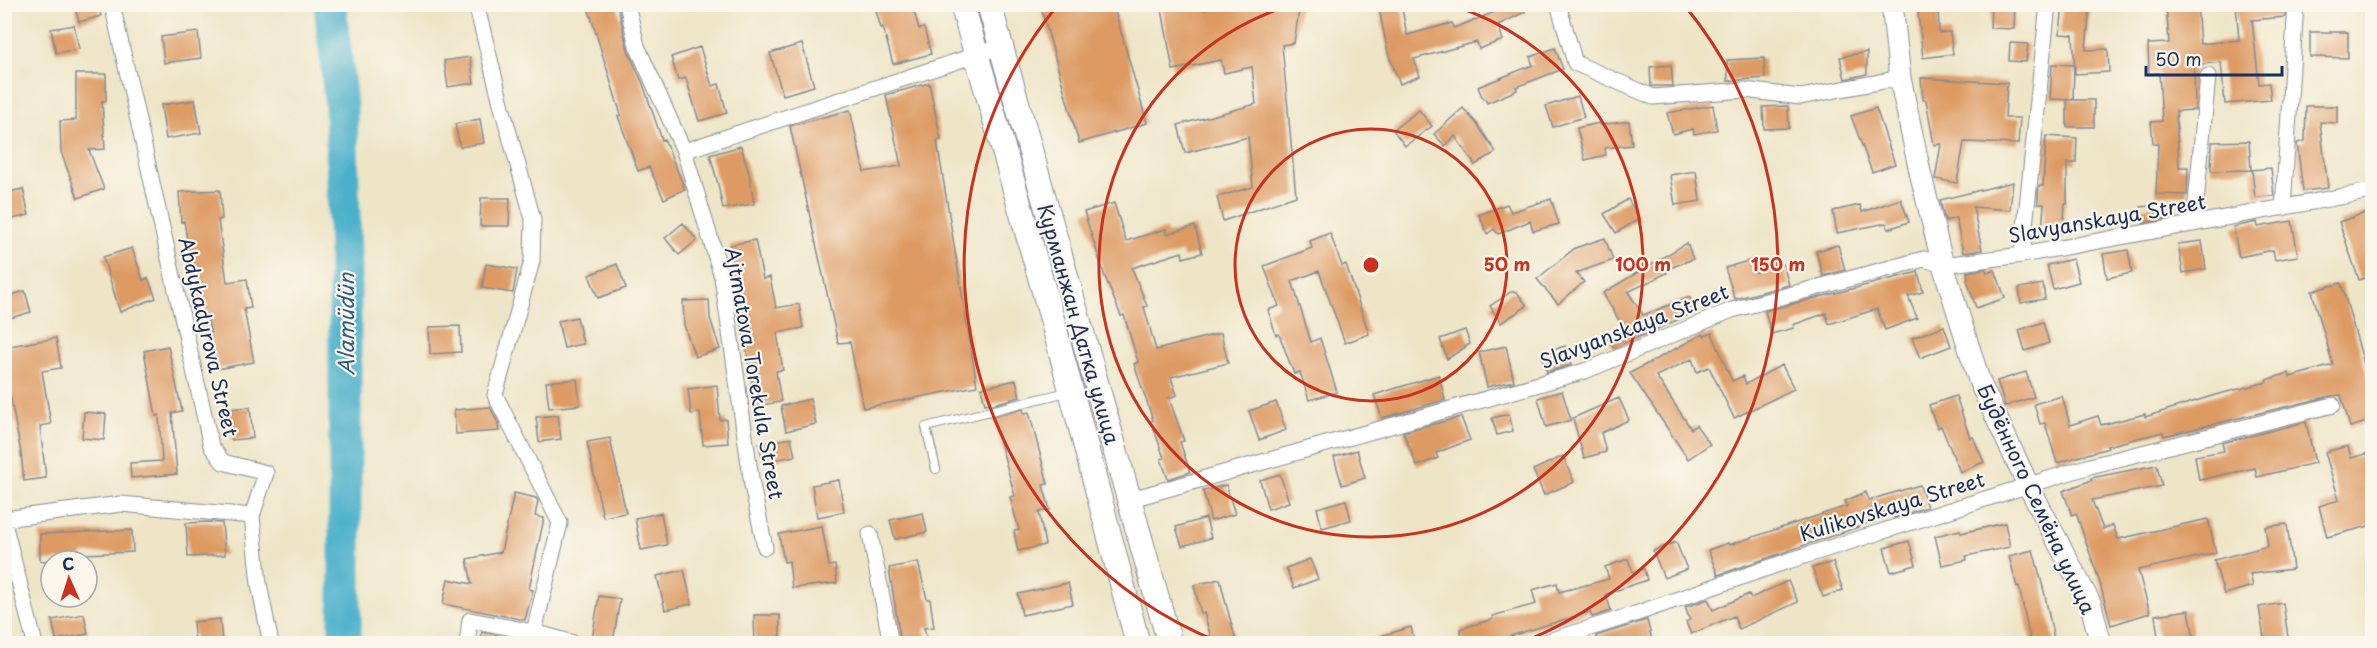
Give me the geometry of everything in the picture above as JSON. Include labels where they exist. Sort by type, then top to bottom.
[{"type":"main road","name":"Курманжан Датка улица","points":[[962,4],[1072,391],[1138,644]]},
{"type":"main road","name":"Курманжан Датка улица","points":[[989,4],[1170,644]]},
{"type":"street","name":"Abdykadyrova Street","points":[[112,4],[211,446],[223,462],[266,473],[252,516],[259,585],[272,644]]},
{"type":"street","points":[[477,4],[495,82],[532,219],[532,261],[495,395],[561,523],[534,632]]},
{"type":"street","name":"Ajtmatova Torekula Street","points":[[627,4],[637,46],[684,151],[722,277],[752,485],[765,547]]},
{"type":"street","points":[[1558,4],[1575,63],[1653,97],[1745,90],[1800,97],[1900,78]]},
{"type":"street","name":"Будённого Семёна улица","points":[[1892,4],[1900,78],[1943,265],[1980,382],[2028,485],[2091,605],[2101,644]]},
{"type":"street","points":[[2022,255],[2048,4]]},
{"type":"street","points":[[2283,208],[2296,4]]},
{"type":"street","points":[[684,151],[1000,47]]},
{"type":"street","points":[[2194,224],[2208,76]]},
{"type":"street","name":"Slavyanskaya Street","points":[[1128,500],[1586,371],[1732,310],[1924,259],[1943,265],[2022,255],[2373,191]]},
{"type":"street","name":"Kulikovskaya Street","points":[[1539,644],[1635,614],[1785,562],[2091,466],[2332,405]]},
{"type":"street","points":[[4,519],[121,504],[252,516]]},
{"type":"street","points":[[4,523],[35,644]]},
{"type":"street","points":[[870,534],[891,644]]},
{"type":"street","points":[[467,644],[470,620],[534,632],[577,644]]},
{"type":"lane","points":[[936,469],[926,428],[1072,391]]},
{"type":"building","points":[[74,4],[98,4],[101,16],[79,22]]},
{"type":"building","points":[[587,4],[617,4],[628,50],[643,84],[662,140],[664,139],[685,189],[664,199],[649,167],[638,171],[618,116],[621,115]]},
{"type":"building","points":[[874,4],[912,4],[919,29],[924,28],[931,54],[893,64]]},
{"type":"building","points":[[1040,4],[1113,4],[1147,123],[1079,143]]},
{"type":"building","points":[[1161,4],[1203,4],[1204,10],[1228,4],[1300,4],[1294,43],[1282,45],[1296,196],[1223,221],[1217,197],[1253,187],[1248,137],[1185,153],[1178,125],[1256,104],[1252,67],[1224,73],[1221,60],[1173,70]]},
{"type":"building","points":[[1378,4],[1401,4],[1407,35],[1452,23],[1454,28],[1515,4],[1521,4],[1525,12],[1498,25],[1503,40],[1479,49],[1477,42],[1414,59],[1420,76],[1400,84],[1388,53]]},
{"type":"building","points":[[1917,4],[1938,4],[1939,33],[1950,32],[1953,54],[1923,58]]},
{"type":"building","points":[[2063,4],[2090,4],[2086,50],[2108,49],[2109,72],[2075,74],[2073,35],[2060,34]]},
{"type":"building","points":[[2166,4],[2197,4],[2200,44],[2239,40],[2236,4],[2286,4],[2285,17],[2252,20],[2259,84],[2269,83],[2271,100],[2225,104],[2221,62],[2194,65],[2195,110],[2176,111],[2179,167],[2188,167],[2187,195],[2156,194],[2158,144],[2153,144],[2151,122],[2162,121],[2159,73],[2149,74],[2148,44],[2169,43]]},
{"type":"building","points":[[1991,5],[2015,6],[2014,29],[1990,28]]},
{"type":"building","points":[[74,25],[79,49],[56,53],[51,29]]},
{"type":"building","points":[[198,32],[201,58],[164,63],[161,37]]},
{"type":"building","points":[[2310,32],[2348,32],[2348,58],[2310,57]]},
{"type":"building","points":[[2010,43],[2028,44],[2026,62],[2009,61]]},
{"type":"building","points":[[802,44],[814,86],[783,95],[770,53]]},
{"type":"building","points":[[700,47],[712,86],[719,84],[727,113],[699,121],[686,78],[678,80],[671,57]]},
{"type":"building","points":[[1555,48],[1563,69],[1516,87],[1517,90],[1487,103],[1483,99],[1478,87],[1533,65],[1530,57]]},
{"type":"building","points":[[1867,52],[1867,74],[1845,79],[1840,57]]},
{"type":"building","points":[[470,57],[474,83],[448,87],[444,61]]},
{"type":"building","points":[[1764,58],[1765,78],[1728,81],[1727,60]]},
{"type":"building","points":[[2052,64],[2074,65],[2073,100],[2050,99]]},
{"type":"building","points":[[1671,65],[1673,86],[1651,86],[1650,67]]},
{"type":"building","points":[[76,74],[106,74],[106,101],[102,101],[105,149],[89,150],[104,189],[78,198],[61,152],[60,121],[76,120]]},
{"type":"building","points":[[1921,78],[2007,83],[2005,118],[2020,118],[2018,144],[1964,142],[1957,183],[1935,179],[1941,144],[1934,145],[1926,100],[1923,100]]},
{"type":"building","points":[[929,83],[941,140],[937,141],[977,386],[863,408],[850,342],[838,343],[790,126],[850,110],[864,172],[901,166],[886,95]]},
{"type":"building","points":[[1578,96],[1584,117],[1553,127],[1546,106]]},
{"type":"building","points":[[195,100],[201,133],[166,139],[161,105]]},
{"type":"building","points":[[2067,100],[2094,100],[2094,127],[2067,127]]},
{"type":"building","points":[[1713,105],[1717,130],[1694,134],[1693,129],[1673,134],[1667,113]]},
{"type":"building","points":[[1788,106],[1789,128],[1764,129],[1763,107]]},
{"type":"building","points":[[2306,106],[2337,106],[2337,123],[2320,122],[2328,188],[2303,191],[2297,143],[2305,141]]},
{"type":"building","points":[[1463,108],[1496,152],[1475,165],[1455,136],[1445,146],[1434,134]]},
{"type":"building","points":[[1876,108],[1895,164],[1872,172],[1851,116]]},
{"type":"building","points":[[1419,110],[1432,126],[1405,146],[1393,130]]},
{"type":"building","points":[[480,119],[484,143],[460,147],[455,124]]},
{"type":"building","points":[[1629,121],[1632,145],[1605,148],[1606,155],[1585,160],[1577,128],[1599,123],[1599,125]]},
{"type":"building","points":[[2046,136],[2077,138],[2076,163],[2067,163],[2067,204],[2065,204],[2063,233],[2042,232],[2044,204],[2038,204],[2038,193],[2039,186],[2043,186]]},
{"type":"building","points":[[2249,141],[2251,170],[2211,171],[2212,142]]},
{"type":"building","points":[[741,146],[749,173],[754,204],[723,209],[710,155]]},
{"type":"building","points":[[2271,168],[2274,196],[2255,197],[2252,170]]},
{"type":"building","points":[[1696,171],[1700,201],[1675,205],[1670,175]]},
{"type":"building","points":[[2013,182],[2010,210],[1973,207],[1982,250],[1963,253],[1956,218],[1945,221],[1940,200]]},
{"type":"building","points":[[23,189],[29,215],[4,221],[4,193]]},
{"type":"building","points":[[220,190],[222,219],[218,220],[227,282],[247,279],[251,308],[244,309],[254,362],[217,369],[207,315],[202,316],[194,264],[191,264],[184,221],[181,222],[179,192]]},
{"type":"building","points":[[481,198],[510,198],[509,226],[480,226]]},
{"type":"building","points":[[1551,199],[1559,224],[1533,231],[1530,221],[1498,234],[1494,229],[1487,234],[1479,215],[1507,204],[1511,212]]},
{"type":"building","points":[[1628,199],[1639,219],[1616,233],[1604,214]]},
{"type":"building","points":[[1901,199],[1909,222],[1888,229],[1886,223],[1837,233],[1833,211],[1860,205],[1862,212]]},
{"type":"building","points":[[1114,203],[1126,241],[1166,229],[1167,234],[1195,226],[1202,253],[1183,258],[1182,252],[1132,268],[1147,306],[1144,307],[1156,350],[1221,333],[1228,363],[1171,377],[1177,395],[1169,398],[1184,441],[1180,442],[1190,472],[1168,479],[1161,459],[1164,458],[1151,421],[1153,420],[1134,364],[1138,362],[1124,315],[1121,316],[1105,277],[1084,212]]},
{"type":"building","points":[[2165,204],[2167,219],[2143,223],[2141,207]]},
{"type":"building","points":[[2368,212],[2373,226],[2373,275],[2359,280],[2339,222]]},
{"type":"building","points":[[2292,221],[2298,256],[2275,260],[2273,250],[2239,257],[2233,227],[2257,222],[2258,227]]},
{"type":"building","points":[[683,223],[697,240],[679,255],[665,238]]},
{"type":"building","points":[[1330,233],[1342,266],[1346,264],[1369,334],[1345,343],[1319,271],[1292,281],[1311,342],[1320,338],[1337,392],[1309,400],[1300,372],[1294,374],[1279,334],[1276,335],[1268,310],[1279,306],[1264,266],[1312,248],[1310,241]]},
{"type":"building","points":[[1605,238],[1613,260],[1576,273],[1584,282],[1558,304],[1537,279],[1575,248]]},
{"type":"building","points":[[755,240],[763,279],[770,277],[776,308],[799,304],[803,328],[777,333],[783,370],[776,371],[781,402],[756,406],[730,252],[730,245]]},
{"type":"building","points":[[2202,241],[2206,269],[2183,273],[2178,244]]},
{"type":"building","points":[[1687,243],[1693,259],[1665,270],[1667,273],[1628,292],[1643,315],[1690,297],[1695,312],[1614,348],[1606,336],[1623,327],[1603,293]]},
{"type":"building","points":[[1838,245],[1845,270],[1823,276],[1816,251]]},
{"type":"building","points":[[132,248],[143,280],[148,278],[156,298],[120,312],[103,257]]},
{"type":"building","points":[[2128,250],[2132,273],[2107,278],[2103,254]]},
{"type":"building","points":[[2073,259],[2079,282],[2053,289],[2047,265]]},
{"type":"building","points":[[1751,260],[1755,272],[1783,264],[1789,285],[1735,299],[1725,268]]},
{"type":"building","points":[[486,264],[517,269],[513,293],[482,288]]},
{"type":"building","points":[[617,264],[626,288],[598,298],[589,275]]},
{"type":"building","points":[[1986,269],[1987,273],[1995,270],[2005,298],[1976,308],[1967,280],[1967,272]]},
{"type":"building","points":[[1918,272],[1923,292],[1908,296],[1917,318],[1885,330],[1877,309],[1829,324],[1826,313],[1793,325],[1794,328],[1771,334],[1765,311]]},
{"type":"building","points":[[2341,283],[2373,395],[2373,420],[2350,427],[2341,395],[2331,396],[2164,436],[2163,432],[2107,446],[2108,448],[2057,463],[2045,423],[2040,424],[2034,404],[2062,396],[2070,425],[2098,416],[2101,425],[2145,414],[2145,417],[2215,395],[2267,382],[2266,380],[2289,373],[2290,377],[2333,365],[2312,291]]},
{"type":"building","points":[[2043,284],[2045,299],[2021,303],[2019,288]]},
{"type":"building","points":[[25,291],[31,312],[4,320],[4,297]]},
{"type":"building","points":[[1511,292],[1517,292],[1527,306],[1501,323],[1490,306]]},
{"type":"building","points":[[709,300],[710,318],[720,349],[695,357],[684,325],[683,301]]},
{"type":"building","points":[[577,317],[583,344],[564,348],[558,321]]},
{"type":"building","points":[[2043,322],[2049,343],[2025,351],[2019,330]]},
{"type":"building","points":[[460,326],[461,352],[430,354],[429,327]]},
{"type":"building","points":[[1944,326],[1951,346],[1920,358],[1912,338]]},
{"type":"building","points":[[1465,330],[1470,344],[1447,359],[1440,339]]},
{"type":"building","points":[[1712,333],[1732,381],[1743,376],[1746,384],[1782,365],[1794,389],[1734,418],[1709,367],[1697,372],[1692,359],[1656,376],[1691,429],[1696,425],[1710,444],[1688,459],[1630,373],[1703,334],[1704,336]]},
{"type":"building","points":[[56,338],[61,368],[42,371],[51,424],[40,426],[46,478],[24,481],[4,362],[4,347]]},
{"type":"building","points":[[168,346],[182,411],[172,413],[177,474],[131,478],[130,463],[162,461],[159,415],[156,416],[144,351]]},
{"type":"building","points":[[1506,346],[1514,381],[1487,387],[1479,352]]},
{"type":"building","points":[[1565,346],[1571,365],[1547,372],[1541,354]]},
{"type":"building","points":[[2026,372],[2034,397],[2005,406],[1997,381]]},
{"type":"building","points":[[1439,375],[1445,400],[1382,418],[1374,395]]},
{"type":"building","points":[[577,379],[580,405],[549,408],[546,382]]},
{"type":"building","points":[[1016,380],[1020,397],[990,405],[985,404],[981,388]]},
{"type":"building","points":[[717,385],[720,420],[726,419],[728,443],[703,445],[700,413],[691,414],[688,389]]},
{"type":"building","points":[[1562,391],[1571,420],[1546,427],[1538,398]]},
{"type":"building","points":[[1956,396],[1970,438],[1973,437],[1984,462],[1960,472],[1941,426],[1937,428],[1929,405]]},
{"type":"building","points":[[1619,398],[1629,420],[1601,433],[1606,452],[1584,458],[1573,418]]},
{"type":"building","points":[[810,399],[816,424],[786,431],[781,406]]},
{"type":"building","points":[[1276,402],[1286,430],[1259,440],[1249,411]]},
{"type":"building","points":[[250,407],[253,438],[232,440],[228,409]]},
{"type":"building","points":[[490,407],[498,423],[499,431],[456,434],[454,410]]},
{"type":"building","points":[[1023,409],[1024,413],[1029,412],[1048,484],[1043,485],[1050,510],[1039,512],[1045,545],[1018,551],[1014,531],[1019,530],[1010,497],[1015,496],[993,417]]},
{"type":"building","points":[[84,412],[106,414],[104,440],[82,438]]},
{"type":"building","points":[[1509,414],[1513,431],[1497,435],[1492,418]]},
{"type":"building","points":[[558,415],[561,439],[539,442],[536,417]]},
{"type":"building","points":[[1461,417],[1470,440],[1436,453],[1438,458],[1417,466],[1403,432]]},
{"type":"building","points":[[2306,422],[2315,463],[2257,477],[2255,468],[2199,480],[2195,456],[2224,451],[2222,443]]},
{"type":"building","points":[[610,438],[626,513],[603,517],[587,442]]},
{"type":"building","points":[[791,438],[795,456],[763,462],[759,444]]},
{"type":"building","points":[[2348,446],[2351,458],[2373,452],[2373,525],[2327,537],[2319,506],[2339,500],[2325,452]]},
{"type":"building","points":[[1357,450],[1365,478],[1342,485],[1334,457]]},
{"type":"building","points":[[1563,456],[1574,482],[1544,495],[1533,470]]},
{"type":"building","points":[[2157,465],[2162,486],[2092,500],[2103,529],[2113,525],[2118,539],[2208,519],[2216,553],[2138,570],[2150,613],[2111,625],[2100,583],[2076,513],[2072,515],[2063,491],[2092,480],[2091,478]]},
{"type":"building","points":[[1280,474],[1289,502],[1268,509],[1260,480]]},
{"type":"building","points":[[839,480],[844,512],[817,517],[812,485]]},
{"type":"building","points":[[1226,485],[1235,514],[1211,521],[1203,491]]},
{"type":"building","points":[[1920,485],[1927,507],[1894,518],[1892,513],[1718,575],[1708,550],[1847,506],[1845,501],[1866,492],[1869,500]]},
{"type":"building","points":[[514,493],[536,498],[538,501],[535,516],[544,518],[529,589],[533,590],[525,620],[443,604],[448,579],[472,584],[467,559],[501,552]]},
{"type":"building","points":[[1346,500],[1351,520],[1322,528],[1317,508]]},
{"type":"building","points":[[661,513],[667,545],[641,550],[635,518]]},
{"type":"building","points":[[923,513],[927,532],[895,539],[890,520]]},
{"type":"building","points":[[1206,518],[1211,538],[1182,546],[1176,527]]},
{"type":"building","points":[[186,523],[222,523],[225,555],[188,557]]},
{"type":"building","points":[[2005,523],[2010,547],[1966,556],[1967,560],[1942,565],[1935,536]]},
{"type":"building","points":[[2287,524],[2293,569],[2250,574],[2253,586],[2224,594],[2214,560],[2268,546],[2265,527]]},
{"type":"building","points":[[822,526],[829,566],[835,565],[837,583],[792,588],[789,561],[784,562],[779,534]]},
{"type":"building","points":[[132,530],[133,552],[99,553],[99,549],[40,549],[40,534]]},
{"type":"building","points":[[1909,541],[1916,565],[1891,572],[1884,548]]},
{"type":"building","points":[[1676,542],[1687,569],[1664,578],[1653,551]]},
{"type":"building","points":[[2033,550],[2055,644],[2031,644],[2019,586],[2017,587],[2009,556]]},
{"type":"building","points":[[1310,559],[1318,579],[1294,588],[1286,568]]},
{"type":"building","points":[[1628,559],[1633,572],[1644,569],[1647,580],[1606,594],[1611,611],[1592,617],[1590,612],[1484,644],[1464,644],[1460,629],[1493,619],[1492,616],[1536,604],[1532,590],[1557,583],[1559,592],[1609,579],[1605,567]]},
{"type":"building","points":[[918,562],[927,599],[930,599],[934,627],[924,628],[928,644],[901,644],[889,568]]},
{"type":"building","points":[[1833,562],[1843,590],[1823,597],[1812,568]]},
{"type":"building","points":[[684,570],[692,604],[665,610],[657,576]]},
{"type":"building","points":[[1220,579],[1237,644],[1216,644],[1214,637],[1211,638],[1204,613],[1201,614],[1194,585]]},
{"type":"building","points":[[1788,581],[1798,602],[1739,629],[1734,616],[1691,634],[1686,622],[1690,620],[1685,607],[1708,599],[1713,610],[1749,594],[1751,598]]},
{"type":"building","points":[[1068,583],[1073,604],[1022,615],[1018,594]]},
{"type":"building","points":[[599,596],[620,599],[613,643],[592,639]]},
{"type":"building","points":[[2283,603],[2289,644],[2265,644],[2259,607]]},
{"type":"building","points":[[2189,610],[2195,644],[2159,644],[2155,615]]},
{"type":"building","points":[[84,614],[88,634],[56,640],[52,620]]},
{"type":"building","points":[[754,615],[780,615],[780,644],[755,644]]},
{"type":"building","points":[[220,619],[222,644],[195,644],[193,622]]},
{"type":"building","points":[[1647,620],[1653,644],[1598,644],[1596,636]]},
{"type":"building","points":[[1411,627],[1415,644],[1369,644],[1368,640]]},
{"type":"building","points":[[482,632],[516,639],[515,644],[480,644]]},
{"type":"waterway","name":"Alamüdün","points":[[330,4],[341,106],[345,257],[345,644]]}]
